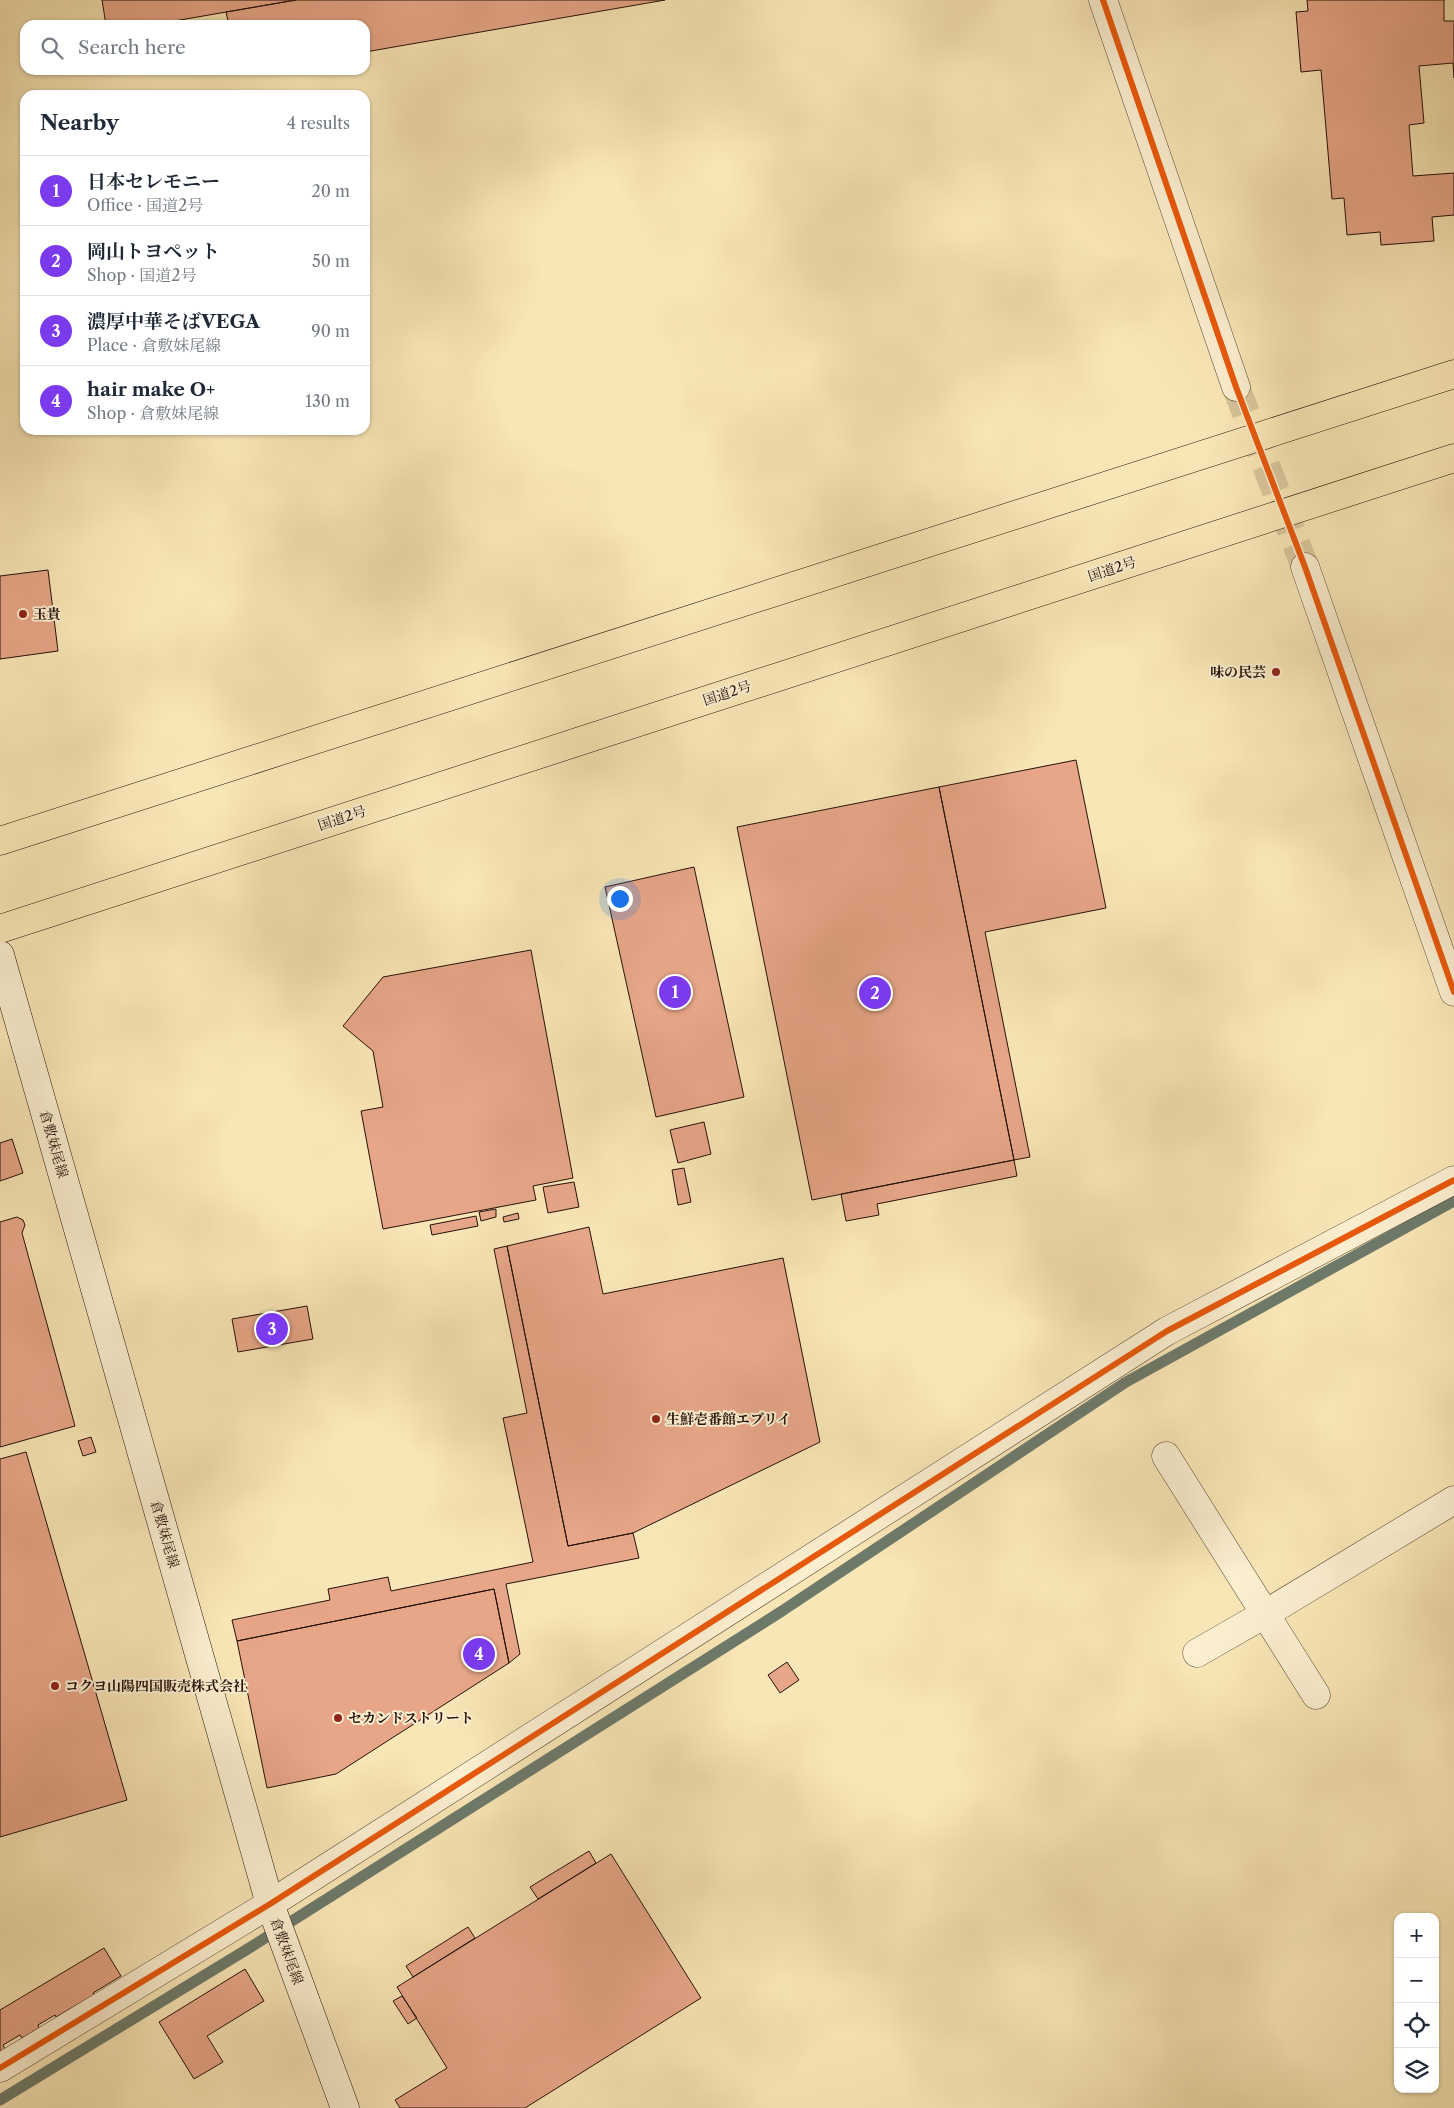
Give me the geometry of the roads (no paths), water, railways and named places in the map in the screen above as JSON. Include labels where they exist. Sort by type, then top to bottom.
[{"type":"highway","points":[[0,841],[1454,374]]},
{"type":"highway","name":"国道2号","points":[[0,929],[1454,458]]},
{"type":"street","points":[[1103,0],[1236,387]]},
{"type":"street","points":[[1305,567],[1454,992]]},
{"type":"street","name":"倉敷妹尾線","points":[[0,955],[271,1907],[345,2108]]},
{"type":"street","points":[[0,2068],[271,1907],[1167,1331],[1454,1180]]},
{"type":"street","points":[[1166,1456],[1316,1695]]},
{"type":"street","points":[[1197,1653],[1454,1500]]},
{"type":"waterway","points":[[0,2100],[246,1950],[782,1611],[1126,1382],[1454,1201]]},
{"type":"tunnel","points":[[1236,387],[1305,567]]},
{"type":"place","name":"玉貴","points":[[23,614]]},
{"type":"place","name":"味の民芸","points":[[1276,672]]},
{"type":"place","name":"日本セレモニー","points":[[675,992]]},
{"type":"place","name":"岡山トヨペット","points":[[875,993]]},
{"type":"place","name":"濃厚中華そばVEGA","points":[[272,1329]]},
{"type":"place","name":"生鮮壱番館エブリイ","points":[[656,1419]]},
{"type":"place","name":"hair make O+","points":[[479,1654]]},
{"type":"place","name":"コクヨ山陽四国販売株式会社","points":[[55,1686]]},
{"type":"place","name":"セカンドストリート","points":[[338,1718]]}]
